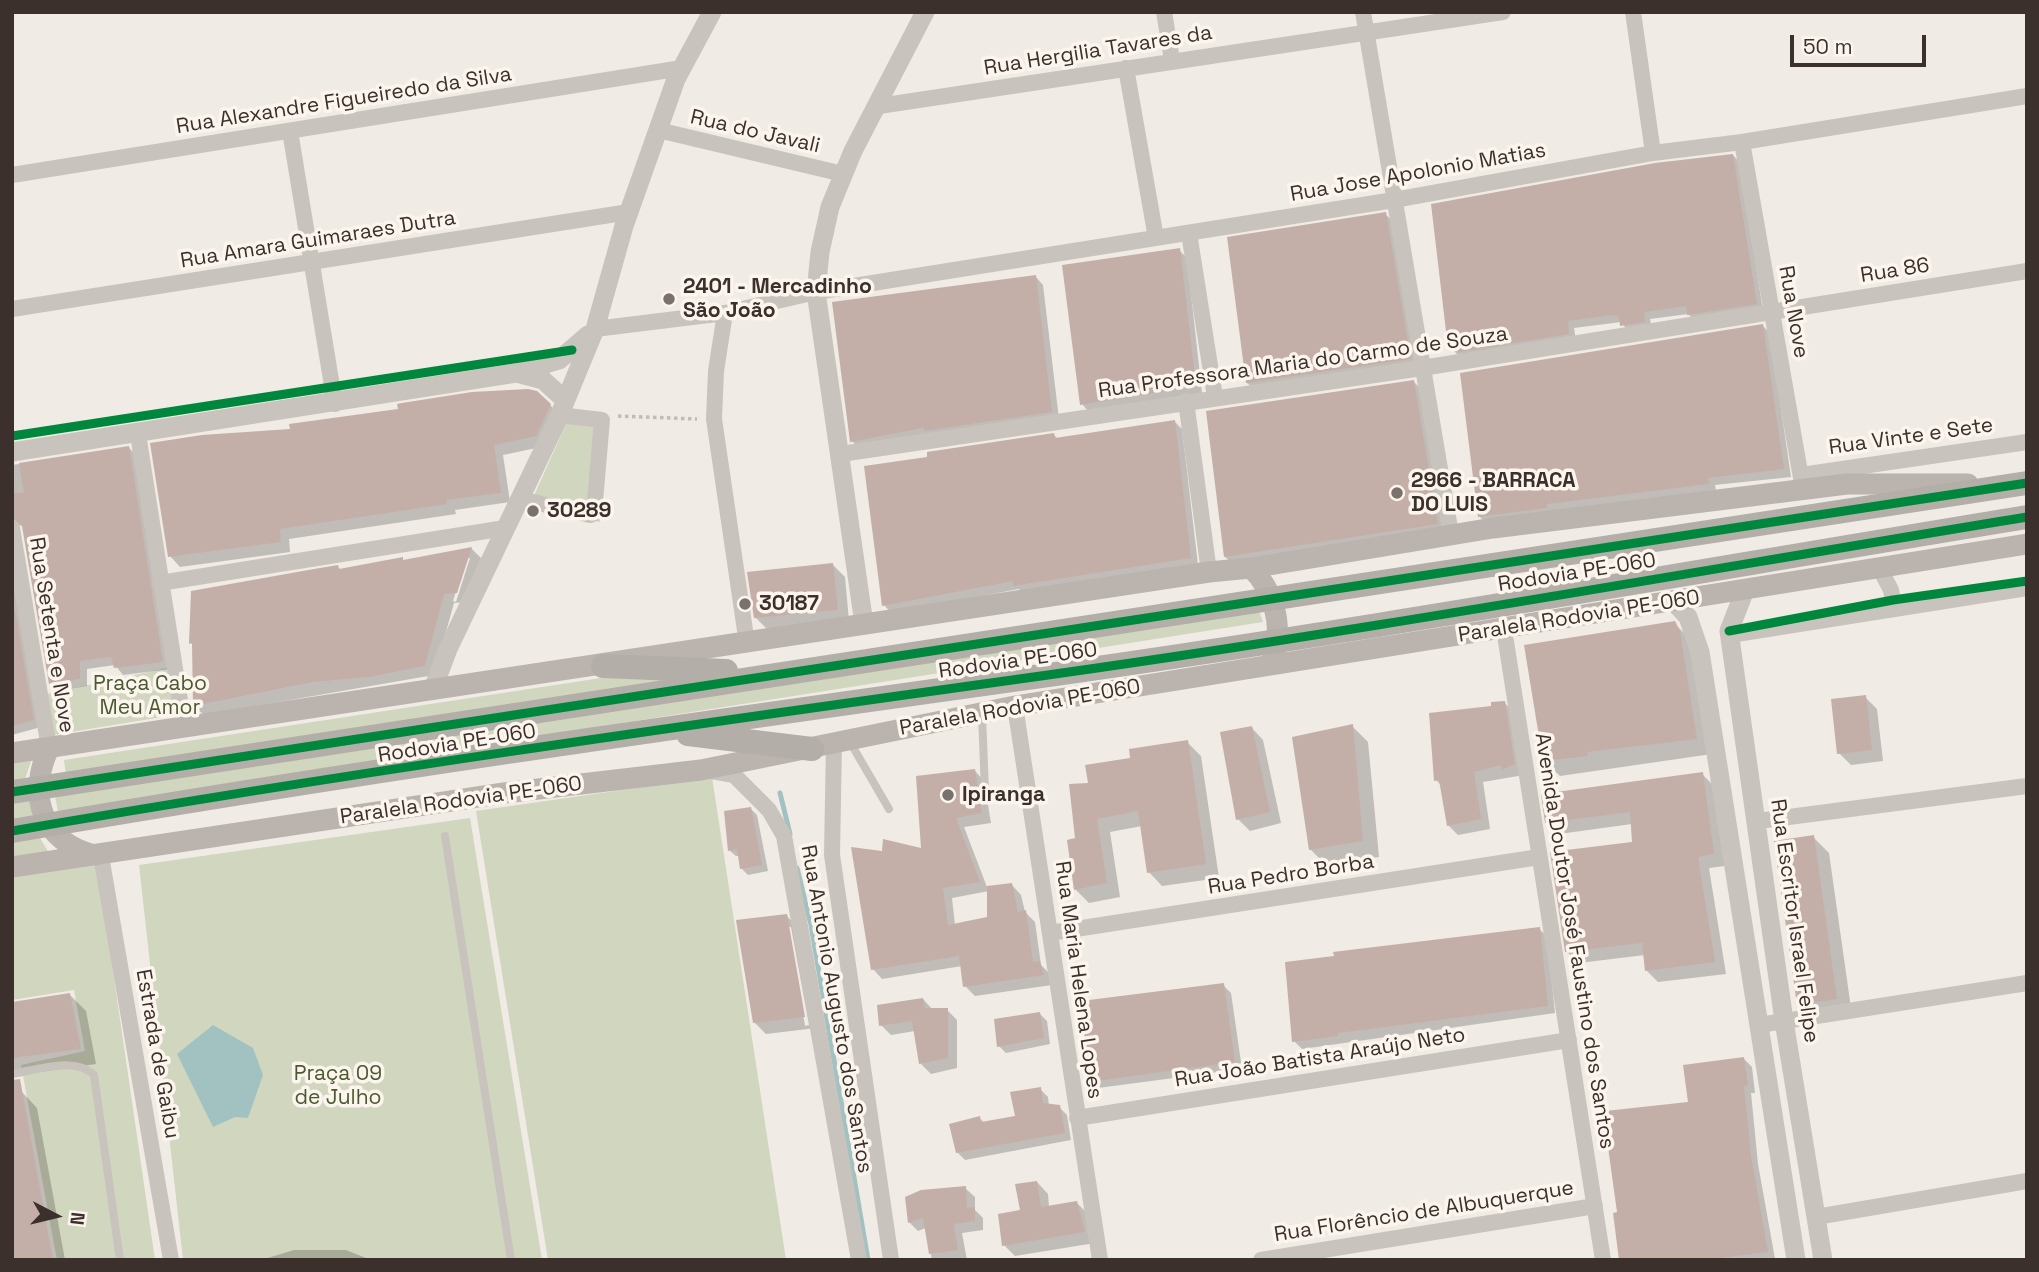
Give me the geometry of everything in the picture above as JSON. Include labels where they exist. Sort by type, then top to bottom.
[{"type":"highway","name":"Rodovia PE-060","points":[[12,792],[2021,483]]},
{"type":"highway","name":"Rodovia PE-060","points":[[12,831],[659,731],[1278,640],[2027,517]]},
{"type":"highway","points":[[603,666],[776,674]]},
{"type":"highway","points":[[659,731],[831,743]]},
{"type":"main road","points":[[12,753],[603,666],[1209,572],[1251,568],[1451,534],[1802,482],[2021,483]]},
{"type":"main road","name":"Paralela Rodovia PE-060","points":[[12,867],[101,856],[404,807],[701,770],[1015,706],[2027,544]]},
{"type":"main road","points":[[1251,568],[1263,580],[1272,598],[1278,640],[1264,668]]},
{"type":"main road","points":[[49,748],[40,767],[37,787],[38,800],[48,825],[62,841],[80,851],[101,856]]},
{"type":"street","points":[[433,689],[449,649],[562,408],[594,329],[629,212],[658,130],[682,68],[712,12]]},
{"type":"street","points":[[864,624],[817,292],[822,241],[830,207],[843,174],[925,12]]},
{"type":"street","points":[[1164,12],[1172,60]]},
{"type":"street","points":[[1363,12],[1451,534]]},
{"type":"street","name":"Rua Hergilia Tavares da","points":[[879,106],[1503,12]]},
{"type":"street","points":[[1633,12],[1653,153]]},
{"type":"street","name":"Rua Alexandre Figueiredo da Silva","points":[[12,175],[682,68]]},
{"type":"street","points":[[1126,68],[1156,238]]},
{"type":"street","name":"Rua Jose Apolonio Matias","points":[[594,329],[725,313],[817,292],[1394,200],[1653,153],[1742,142],[2027,96]]},
{"type":"street","name":"Rua do Javali","points":[[658,130],[843,174]]},
{"type":"street","points":[[290,131],[335,404]]},
{"type":"street","name":"Rua Nove","points":[[1742,142],[1802,482]]},
{"type":"street","name":"Rua Amara Guimaraes Dutra","points":[[12,309],[629,212]]},
{"type":"street","points":[[1189,233],[1215,397]]},
{"type":"street","name":"Rua 86","points":[[1771,312],[2027,271]]},
{"type":"street","name":"Rua Professora Maria do Carmo de Souza","points":[[841,454],[1422,368],[1771,312]]},
{"type":"street","points":[[725,313],[716,370],[714,419],[747,644]]},
{"type":"street","points":[[12,452],[335,404],[516,373],[559,360],[594,329]]},
{"type":"street","points":[[516,373],[543,380],[562,408],[603,420],[592,514],[520,499]]},
{"type":"street","points":[[1186,401],[1209,572]]},
{"type":"street","points":[[138,434],[184,726]]},
{"type":"street","name":"Rua Vinte e Sete","points":[[1802,482],[2027,442]]},
{"type":"street","name":"Rua Setenta e Nove","points":[[12,528],[49,748]]},
{"type":"street","points":[[160,583],[505,528]]},
{"type":"street","points":[[1880,569],[1891,590],[1894,607]]},
{"type":"street","points":[[1730,635],[2027,588]]},
{"type":"street","name":"Rua Escritor Israel Felipe","points":[[1745,590],[1730,635],[1784,1021],[1823,1260]]},
{"type":"street","points":[[1674,602],[1688,617],[1700,652],[1796,1260]]},
{"type":"street","name":"Avenida Doutor José Faustino dos Santos","points":[[1504,629],[1603,1260]]},
{"type":"street","name":"Rua Maria Helena Lopes","points":[[1015,706],[1100,1260]]},
{"type":"street","points":[[831,743],[832,855],[891,1260]]},
{"type":"street","name":"Rua Antonio Augusto dos Santos","points":[[701,770],[734,775],[769,810],[784,836],[859,1260]]},
{"type":"street","points":[[1758,821],[2027,786]]},
{"type":"street","name":"Estrada de Gaibu","points":[[101,856],[172,1260]]},
{"type":"street","name":"Rua Pedro Borba","points":[[1050,933],[1539,858]]},
{"type":"street","points":[[1759,1025],[2027,983]]},
{"type":"street","name":"Rua João Batista Araújo Neto","points":[[1077,1118],[1569,1040]]},
{"type":"street","points":[[1816,1217],[2027,1181]]},
{"type":"street","name":"Rua Florêncio de Albuquerque","points":[[1261,1260],[1595,1206]]},
{"type":"lane","points":[[982,712],[985,791]]},
{"type":"lane","points":[[831,743],[889,809]]},
{"type":"lane","points":[[445,836],[511,1260]]},
{"type":"lane","points":[[12,1074],[75,1065],[86,1067],[94,1075],[120,1260]]},
{"type":"path","points":[[603,420],[610,416],[714,419]]},
{"type":"green space","points":[[571,413],[605,418],[600,522],[528,509]]},
{"type":"green space","points":[[1257,605],[1263,622],[58,812],[55,796]]},
{"type":"green space","name":"Praça Cabo Meu Amor","points":[[171,667],[180,714],[53,735],[47,694]]},
{"type":"green space","points":[[679,669],[693,677],[66,776],[64,760],[601,678]]},
{"type":"green space","points":[[32,758],[25,779],[12,781],[12,759]]},
{"type":"green space","points":[[712,777],[786,1260],[548,1260],[476,811]]},
{"type":"green space","points":[[30,797],[37,817],[12,821],[12,800]]},
{"type":"green space","name":"Praça 09 de Julho","points":[[470,818],[542,1260],[183,1260],[139,865]]},
{"type":"green space","points":[[39,836],[50,855],[12,861],[12,841]]},
{"type":"green space","points":[[97,861],[155,1260],[57,1260],[21,1065],[85,1051],[74,990],[12,1000],[12,876]]},
{"type":"water","points":[[213,1025],[253,1048],[263,1075],[248,1118],[235,1117],[213,1127],[177,1054]]},
{"type":"building","points":[[1733,154],[1757,304],[1687,315],[1686,306],[1644,312],[1645,322],[1620,326],[1619,317],[1612,315],[1568,321],[1569,334],[1458,352],[1457,347],[1448,348],[1431,204],[1655,163]]},
{"type":"building","points":[[1386,212],[1411,359],[1246,383],[1227,237]]},
{"type":"building","points":[[1180,248],[1196,386],[1080,405],[1062,265]]},
{"type":"building","points":[[1036,275],[1052,412],[924,431],[923,428],[850,442],[832,302]]},
{"type":"building","points":[[1763,324],[1784,469],[1708,478],[1709,484],[1547,504],[1547,508],[1478,517],[1460,373]]},
{"type":"building","points":[[1414,380],[1438,524],[1224,557],[1206,411]]},
{"type":"building","points":[[528,389],[537,391],[551,404],[536,436],[494,445],[501,493],[446,500],[447,504],[280,529],[281,542],[168,557],[150,443],[202,435],[290,429],[289,424],[398,409],[397,404],[402,403],[472,392]]},
{"type":"building","points":[[1175,420],[1191,558],[1013,586],[1013,581],[882,606],[864,466],[927,457],[927,452],[1054,433],[1055,438]]},
{"type":"building","points":[[129,446],[163,662],[114,668],[111,657],[80,661],[80,679],[49,684],[22,526],[12,518],[12,493],[24,493],[19,463]]},
{"type":"building","points":[[472,547],[457,593],[444,594],[425,666],[369,677],[313,682],[193,706],[192,643],[189,644],[191,591],[338,565],[339,569]]},
{"type":"building","points":[[833,563],[838,610],[754,618],[747,572]]},
{"type":"building","points":[[12,593],[34,720],[12,726]]},
{"type":"building","points":[[1675,621],[1680,631],[1697,739],[1587,752],[1588,756],[1543,761],[1524,645]]},
{"type":"building","points":[[1866,695],[1872,750],[1837,754],[1831,699]]},
{"type":"building","points":[[1505,701],[1515,764],[1502,770],[1501,765],[1474,772],[1481,819],[1447,826],[1439,780],[1434,781],[1429,713],[1491,706],[1491,702]]},
{"type":"building","points":[[1353,724],[1363,841],[1309,850],[1292,737]]},
{"type":"building","points":[[1252,726],[1270,812],[1236,820],[1220,732]]},
{"type":"building","points":[[1188,740],[1206,864],[1147,873],[1138,811],[1097,819],[1107,883],[1074,890],[1067,840],[1075,838],[1069,784],[1088,783],[1085,765],[1130,758],[1129,749]]},
{"type":"building","points":[[975,769],[982,813],[956,818],[980,882],[943,888],[948,925],[987,917],[987,886],[1012,883],[1018,912],[1026,910],[1033,962],[1040,961],[1044,975],[963,987],[959,956],[871,970],[851,847],[882,851],[883,839],[921,848],[916,776]]},
{"type":"building","points":[[1703,772],[1714,854],[1698,857],[1715,962],[1645,971],[1642,943],[1565,952],[1550,852],[1632,842],[1630,812],[1545,823],[1541,794]]},
{"type":"building","points":[[751,807],[762,865],[740,869],[737,849],[728,851],[724,811]]},
{"type":"building","points":[[1814,835],[1837,999],[1797,1005],[1774,841]]},
{"type":"building","points":[[787,914],[805,1017],[753,1023],[736,920]]},
{"type":"building","points":[[1540,927],[1548,1006],[1338,1033],[1338,1036],[1292,1042],[1285,962],[1334,956],[1333,952]]},
{"type":"building","points":[[1224,983],[1235,1062],[1089,1082],[1081,1001]]},
{"type":"building","points":[[70,993],[81,1049],[12,1058],[12,1002]]},
{"type":"building","points":[[923,998],[925,1008],[948,1008],[948,1058],[919,1064],[912,1021],[879,1026],[877,1005]]},
{"type":"building","points":[[1040,1012],[1044,1038],[997,1047],[994,1019]]},
{"type":"building","points":[[1744,1057],[1751,1155],[1768,1252],[1705,1260],[1619,1260],[1613,1213],[1617,1212],[1607,1140],[1600,1141],[1596,1112],[1688,1102],[1683,1065]]},
{"type":"building","points":[[20,1079],[53,1260],[12,1260],[12,1080]]},
{"type":"building","points":[[1041,1087],[1043,1103],[1060,1105],[1065,1133],[956,1153],[949,1124],[980,1116],[981,1122],[1015,1116],[1010,1092]]},
{"type":"building","points":[[1037,1181],[1041,1207],[1077,1201],[1085,1232],[1002,1246],[998,1214],[1020,1210],[1015,1184]]},
{"type":"building","points":[[966,1186],[967,1208],[975,1207],[975,1221],[954,1224],[958,1250],[929,1254],[923,1218],[908,1223],[905,1197],[921,1190]]},
{"type":"waterway","points":[[780,793],[790,834]]},
{"type":"waterway","points":[[797,868],[811,925],[868,1260]]},
{"type":"cycle path","points":[[12,436],[572,350]]},
{"type":"cycle path","points":[[12,792],[2027,483]]},
{"type":"cycle path","points":[[12,831],[508,752],[1133,663],[2027,517]]},
{"type":"cycle path","points":[[1729,631],[1893,600],[2027,581]]},
{"type":"place","name":"2401 - Mercadinho São João","points":[[669,299]]},
{"type":"place","name":"2966 - BARRACA DO LUIS","points":[[1397,493]]},
{"type":"place","name":"30289","points":[[533,511]]},
{"type":"place","name":"30187","points":[[745,604]]},
{"type":"place","name":"Ipiranga","points":[[948,795]]}]
